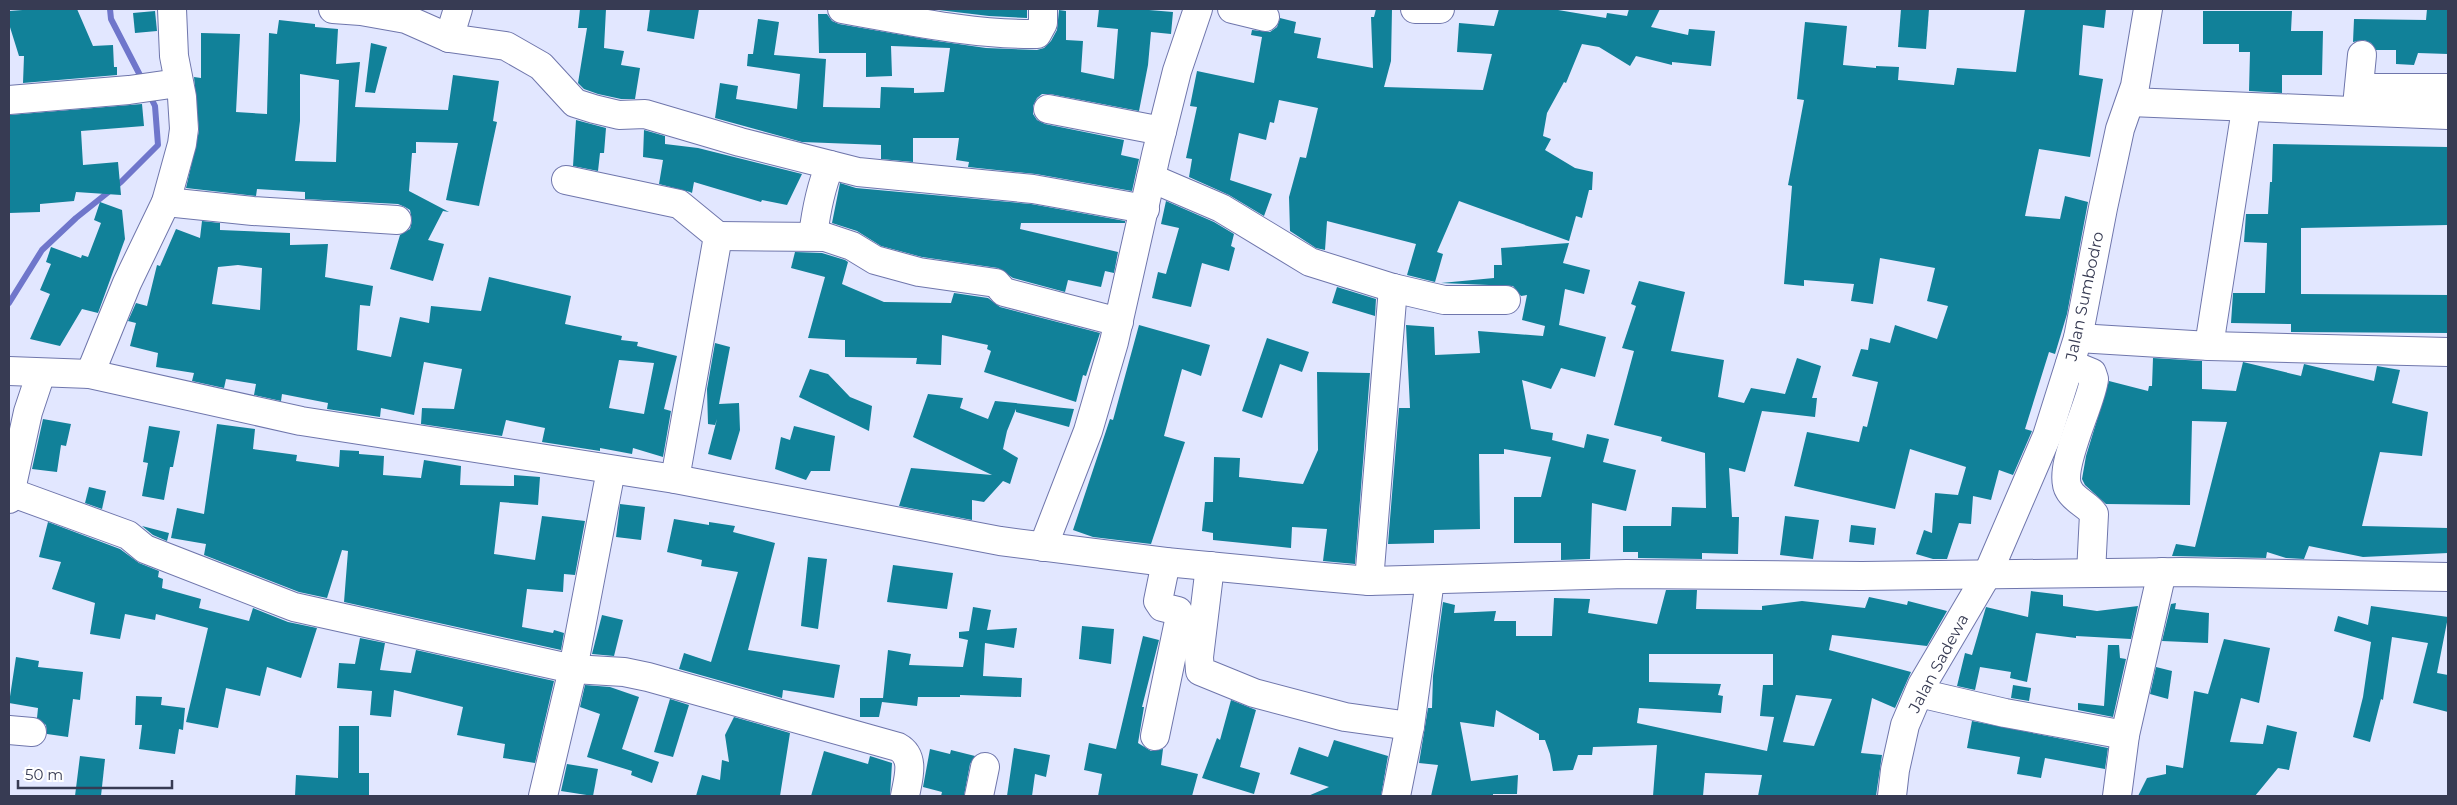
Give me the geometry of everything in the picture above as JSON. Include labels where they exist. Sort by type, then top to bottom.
[{"type":"street","points":[[90,374],[127,283],[166,202],[184,129],[172,84],[174,56],[172,9]]},
{"type":"street","points":[[333,9],[361,11],[406,19],[450,38],[506,46],[541,66],[576,104],[620,115],[645,114],[740,142],[858,172],[1033,189],[1145,208]]},
{"type":"street","points":[[450,38],[458,9]]},
{"type":"street","points":[[842,9],[959,29],[1024,34],[1037,34],[1043,23],[1043,9]]},
{"type":"street","points":[[1043,547],[1088,432],[1119,322],[1177,71],[1198,9]]},
{"type":"street","points":[[1232,9],[1264,17]]},
{"type":"street","points":[[1416,9],[1440,9]]},
{"type":"street","name":"Jalan Sumbodro","points":[[1983,582],[2048,436],[2078,338],[2120,129],[2135,86],[2148,9]]},
{"type":"street","points":[[2358,100],[2362,55]]},
{"type":"street","points":[[9,100],[129,90],[172,84]]},
{"type":"street","points":[[2130,102],[2246,108],[2358,100],[2448,88]]},
{"type":"street","points":[[2358,100],[2448,115]]},
{"type":"street","points":[[2209,346],[2246,108]]},
{"type":"street","points":[[1048,109],[1162,131]]},
{"type":"street","points":[[813,236],[816,209],[822,183],[830,166]]},
{"type":"street","points":[[1152,178],[1221,208],[1310,262],[1393,288],[1444,300],[1506,300]]},
{"type":"street","points":[[566,180],[679,204],[718,236],[825,237],[852,246],[875,260],[919,272],[996,283],[1004,292],[1119,322]]},
{"type":"street","points":[[166,202],[397,220]]},
{"type":"street","points":[[675,479],[718,236]]},
{"type":"street","points":[[1369,581],[1393,288]]},
{"type":"street","points":[[2078,338],[2209,346],[2448,352]]},
{"type":"street","points":[[2070,364],[2092,373],[2094,379],[2079,424],[2067,478],[2069,491],[2094,514],[2092,573]]},
{"type":"street","points":[[9,371],[90,374],[301,421],[675,479],[1000,541],[1166,562],[1369,581],[1569,575],[1862,576],[1983,582],[2092,573],[2162,572],[2448,577]]},
{"type":"street","points":[[41,373],[28,412],[10,496],[128,536],[145,549],[294,607],[573,669],[624,672],[898,747],[906,751],[909,759],[910,768],[905,796]]},
{"type":"street","points":[[543,796],[573,669],[611,470]]},
{"type":"street","points":[[1154,736],[1180,616],[1178,611],[1162,607],[1158,600],[1166,562]]},
{"type":"street","points":[[1210,566],[1199,657],[1200,671],[1254,693],[1327,712],[1410,726]]},
{"type":"street","points":[[2117,796],[2125,735],[2162,572]]},
{"type":"street","points":[[1396,796],[1410,726],[1430,580]]},
{"type":"street","name":"Jalan Sadewa","points":[[1892,796],[1895,770],[1905,725],[1919,693],[1983,582]]},
{"type":"street","points":[[1919,693],[2005,713],[2125,735]]},
{"type":"street","points":[[978,796],[985,767]]},
{"type":"building","points":[[77,9],[93,46],[113,45],[114,67],[117,67],[117,75],[23,83],[24,56],[19,56],[9,24],[9,11]]},
{"type":"building","points":[[580,9],[606,9],[604,48],[624,51],[621,65],[640,68],[635,99],[621,99],[598,94],[584,89],[578,83],[587,28],[578,28]]},
{"type":"building","points":[[650,9],[699,9],[694,39],[647,31]]},
{"type":"building","points":[[930,9],[1027,9],[1027,18],[989,16]]},
{"type":"building","points":[[1099,9],[1137,9],[1173,12],[1171,34],[1151,32],[1148,65],[1139,111],[1042,94],[1037,98],[1033,106],[1033,114],[1037,120],[1045,124],[1124,140],[1121,155],[1139,159],[1132,191],[1036,174],[968,167],[969,162],[956,160],[959,138],[913,138],[913,162],[881,159],[881,145],[802,142],[715,118],[720,83],[738,86],[736,99],[797,109],[800,74],[747,66],[748,54],[753,54],[758,19],[779,22],[774,55],[826,59],[823,107],[880,108],[881,87],[914,88],[914,93],[944,92],[950,48],[891,46],[892,76],[866,77],[866,53],[819,53],[818,14],[827,14],[832,21],[839,24],[937,41],[986,48],[1037,50],[1044,48],[1051,41],[1057,30],[1059,10],[1066,11],[1066,40],[1083,41],[1081,72],[1114,79],[1118,29],[1097,27]]},
{"type":"building","points":[[1376,9],[1392,9],[1391,61],[1384,87],[1483,90],[1492,54],[1457,52],[1459,23],[1494,26],[1499,9],[1552,9],[1606,18],[1607,13],[1627,16],[1629,9],[1660,9],[1651,27],[1688,35],[1689,29],[1715,31],[1711,66],[1672,62],[1672,65],[1636,56],[1630,66],[1599,47],[1582,44],[1566,83],[1564,82],[1547,113],[1543,136],[1551,139],[1545,150],[1575,168],[1593,172],[1592,190],[1589,190],[1582,218],[1576,216],[1569,241],[1459,201],[1437,252],[1443,254],[1435,282],[1407,275],[1416,244],[1327,221],[1325,250],[1316,248],[1290,231],[1289,197],[1300,157],[1306,158],[1318,108],[1279,100],[1274,123],[1270,122],[1266,140],[1239,133],[1230,180],[1272,194],[1264,216],[1229,195],[1189,177],[1192,159],[1186,158],[1197,107],[1190,106],[1197,71],[1254,83],[1262,37],[1251,35],[1252,30],[1270,32],[1277,27],[1280,18],[1296,22],[1294,33],[1321,38],[1317,58],[1373,68],[1371,17],[1374,17]]},
{"type":"building","points":[[1901,9],[1929,9],[1926,49],[1898,47]]},
{"type":"building","points":[[2025,9],[2106,9],[2104,28],[2083,25],[2079,75],[2103,79],[2090,157],[2039,149],[2025,216],[2060,219],[2065,196],[2088,202],[2067,314],[2055,354],[2049,352],[2025,429],[2032,431],[2013,475],[1999,470],[1991,500],[1973,496],[1971,524],[1959,523],[1947,559],[1933,559],[1916,554],[1924,530],[1932,533],[1935,493],[1958,495],[1966,467],[1910,449],[1895,509],[1794,486],[1807,432],[1859,442],[1863,426],[1867,427],[1878,382],[1852,376],[1861,349],[1868,350],[1870,338],[1890,343],[1895,325],[1937,339],[1948,306],[1927,301],[1935,268],[1880,258],[1873,304],[1851,301],[1854,284],[1804,280],[1804,286],[1784,284],[1792,186],[1788,185],[1804,100],[1797,99],[1805,22],[1847,26],[1843,65],[1876,68],[1876,66],[1899,67],[1898,80],[1954,85],[1957,68],[2016,72]]},
{"type":"building","points":[[2427,9],[2448,9],[2448,54],[2418,53],[2414,65],[2396,64],[2396,50],[2376,50],[2371,43],[2364,40],[2353,42],[2354,19],[2426,20]]},
{"type":"building","points":[[155,11],[157,31],[135,33],[133,13]]},
{"type":"building","points":[[2203,11],[2292,11],[2291,31],[2323,31],[2322,75],[2282,75],[2282,93],[2249,91],[2250,52],[2239,52],[2239,44],[2203,44]]},
{"type":"building","points":[[279,20],[338,29],[336,64],[360,62],[355,107],[448,110],[453,75],[499,81],[493,121],[497,122],[479,206],[446,200],[458,143],[416,142],[416,153],[412,153],[409,191],[449,212],[443,211],[428,240],[444,244],[433,281],[390,269],[400,235],[410,229],[412,221],[410,210],[398,204],[305,199],[305,192],[257,189],[256,196],[186,188],[199,131],[194,77],[201,78],[201,33],[240,34],[236,112],[267,114],[269,33],[277,34]],"holes":[[[300,74],[339,80],[336,162],[295,161],[300,121]]]},
{"type":"building","points":[[371,43],[387,47],[375,93],[365,92]]},
{"type":"building","points":[[142,104],[144,126],[81,131],[83,165],[118,162],[121,195],[76,192],[74,201],[40,204],[40,212],[9,213],[9,115]]},
{"type":"building","points":[[576,120],[606,128],[604,153],[600,153],[598,171],[573,166]]},
{"type":"building","points":[[644,130],[665,136],[665,144],[698,148],[802,174],[787,205],[762,200],[761,202],[694,182],[692,193],[659,184],[663,160],[643,157]]},
{"type":"building","points":[[2273,144],[2448,147],[2448,225],[2301,228],[2301,294],[2448,295],[2448,333],[2291,332],[2291,324],[2231,323],[2233,293],[2265,293],[2267,243],[2244,242],[2246,214],[2268,214],[2270,182],[2272,182]]},
{"type":"building","points":[[840,183],[856,188],[1031,204],[1125,221],[1125,223],[1021,223],[1020,229],[1118,252],[1114,273],[1105,271],[1101,287],[1068,280],[1065,292],[1013,278],[998,268],[922,257],[881,246],[857,231],[832,223]]},
{"type":"building","points":[[1166,201],[1214,222],[1234,234],[1231,246],[1235,248],[1229,271],[1202,263],[1191,307],[1152,298],[1158,272],[1166,274],[1179,228],[1161,224]]},
{"type":"building","points":[[100,202],[122,210],[125,239],[98,313],[82,309],[60,346],[30,339],[50,294],[40,290],[51,264],[46,262],[51,247],[81,258],[82,255],[88,257],[101,223],[94,220]]},
{"type":"building","points":[[202,221],[220,223],[220,230],[290,233],[290,245],[328,244],[325,277],[373,286],[370,306],[360,305],[357,350],[391,357],[400,317],[429,323],[431,306],[481,311],[489,277],[571,296],[565,324],[622,336],[621,340],[638,342],[637,346],[677,356],[664,409],[671,411],[663,457],[633,448],[632,454],[600,448],[600,451],[542,442],[545,428],[506,420],[502,436],[421,424],[422,408],[454,409],[462,369],[424,362],[414,415],[381,408],[380,417],[327,409],[328,403],[282,394],[281,401],[254,395],[256,384],[226,379],[224,388],[192,381],[194,373],[156,367],[158,353],[130,346],[136,323],[128,321],[136,303],[147,306],[157,265],[160,266],[176,229],[200,238]],"holes":[[[238,265],[262,268],[260,310],[212,304],[218,267]],[[619,360],[654,363],[644,414],[609,408]]]},
{"type":"building","points":[[1569,243],[1563,263],[1590,270],[1584,294],[1565,289],[1559,325],[1606,337],[1595,377],[1561,368],[1551,389],[1522,380],[1531,429],[1553,433],[1552,440],[1584,448],[1587,434],[1609,439],[1603,462],[1636,470],[1626,511],[1592,503],[1590,559],[1561,560],[1561,543],[1514,543],[1514,497],[1541,497],[1551,457],[1504,449],[1504,454],[1479,454],[1480,529],[1434,530],[1434,543],[1388,544],[1399,408],[1410,408],[1406,325],[1434,327],[1435,355],[1480,353],[1478,331],[1543,336],[1545,326],[1522,320],[1527,295],[1521,296],[1513,286],[1441,283],[1494,278],[1494,265],[1502,265],[1501,248]]},
{"type":"building","points":[[795,252],[822,253],[845,260],[848,262],[842,284],[884,302],[951,303],[954,293],[988,298],[1000,307],[1100,333],[1086,376],[1083,375],[1076,402],[984,372],[991,351],[987,349],[988,345],[942,335],[941,365],[916,364],[917,358],[845,357],[845,340],[808,338],[825,277],[791,268]]},
{"type":"building","points":[[1639,281],[1685,292],[1671,351],[1724,360],[1718,397],[1744,403],[1751,388],[1785,394],[1797,358],[1821,366],[1812,398],[1817,398],[1815,417],[1762,411],[1745,472],[1729,468],[1732,517],[1739,517],[1738,554],[1702,553],[1702,559],[1638,558],[1638,552],[1623,552],[1623,526],[1671,526],[1672,507],[1706,508],[1705,453],[1661,441],[1662,437],[1614,425],[1634,351],[1622,348],[1636,306],[1631,304]]},
{"type":"building","points":[[1337,287],[1376,299],[1375,316],[1332,303]]},
{"type":"building","points":[[1139,325],[1210,345],[1201,376],[1182,369],[1164,436],[1185,442],[1151,544],[1093,537],[1073,530],[1110,419],[1113,420]]},
{"type":"building","points":[[1267,338],[1309,352],[1302,372],[1280,364],[1262,418],[1242,411]]},
{"type":"building","points":[[715,343],[730,347],[719,404],[739,403],[740,430],[731,460],[708,454],[717,419],[715,425],[708,424],[707,389]]},
{"type":"building","points":[[2153,358],[2202,361],[2202,389],[2236,391],[2243,362],[2301,376],[2304,364],[2374,381],[2377,366],[2400,370],[2392,403],[2428,412],[2422,456],[2380,452],[2362,526],[2448,528],[2448,553],[2363,557],[2309,546],[2304,559],[2286,558],[2267,552],[2266,558],[2172,556],[2176,544],[2195,547],[2227,422],[2192,421],[2190,505],[2106,504],[2085,485],[2082,479],[2086,456],[2109,381],[2148,391],[2149,386],[2152,386]]},
{"type":"building","points":[[810,369],[828,374],[850,397],[872,406],[869,431],[799,397]]},
{"type":"building","points":[[1317,372],[1370,373],[1355,564],[1323,561],[1327,529],[1292,527],[1291,548],[1213,540],[1213,533],[1202,531],[1205,502],[1213,502],[1214,457],[1240,458],[1239,477],[1303,484],[1318,450]]},
{"type":"building","points":[[928,394],[963,398],[960,408],[988,419],[995,401],[1074,409],[1069,427],[1016,412],[1016,409],[1007,431],[1003,449],[1018,458],[1010,484],[1003,481],[984,502],[972,500],[972,520],[899,506],[911,468],[992,475],[913,437]]},
{"type":"building","points":[[43,419],[71,424],[66,446],[61,445],[57,472],[32,469]]},
{"type":"building","points":[[217,424],[255,429],[253,449],[297,455],[296,461],[339,467],[340,450],[359,451],[359,454],[384,456],[383,475],[421,478],[424,460],[461,466],[460,485],[514,486],[514,475],[540,477],[538,505],[500,502],[494,554],[535,560],[542,516],[585,521],[575,575],[564,574],[563,592],[527,589],[522,627],[553,633],[554,630],[564,633],[561,650],[344,602],[348,551],[342,550],[327,598],[299,592],[204,555],[206,544],[171,538],[177,508],[204,514]]},
{"type":"building","points":[[149,426],[180,431],[173,467],[170,467],[164,500],[142,496],[148,463],[143,462]]},
{"type":"building","points":[[794,426],[835,436],[830,471],[811,471],[806,480],[775,469],[781,437],[790,440]]},
{"type":"building","points":[[89,487],[106,491],[102,509],[85,503]]},
{"type":"building","points":[[620,504],[645,507],[641,540],[616,537]]},
{"type":"building","points":[[1785,516],[1819,520],[1813,559],[1780,555]]},
{"type":"building","points":[[674,519],[709,525],[709,522],[735,526],[733,532],[775,543],[748,650],[840,665],[834,698],[783,690],[782,698],[679,669],[684,653],[711,662],[738,572],[701,566],[702,560],[667,552]]},
{"type":"building","points":[[48,522],[120,549],[139,563],[159,571],[158,577],[163,579],[162,588],[201,599],[199,608],[249,621],[253,608],[288,622],[317,628],[301,678],[267,667],[260,696],[226,688],[218,728],[186,722],[208,628],[156,614],[155,620],[125,614],[120,639],[90,634],[95,603],[52,589],[61,562],[39,557]]},
{"type":"building","points":[[1851,525],[1876,528],[1874,545],[1849,542]]},
{"type":"building","points":[[142,526],[169,533],[167,541],[153,535]]},
{"type":"building","points":[[808,557],[827,559],[818,629],[801,626]]},
{"type":"building","points":[[893,565],[953,573],[947,609],[887,602]]},
{"type":"building","points":[[1666,590],[1697,590],[1696,609],[1762,610],[1762,606],[1802,601],[1865,608],[1869,597],[1907,605],[1908,601],[1947,611],[1927,646],[1832,635],[1829,650],[1911,672],[1895,708],[1872,698],[1861,753],[1882,755],[1876,796],[1758,796],[1762,775],[1705,773],[1703,796],[1653,796],[1657,745],[1593,747],[1592,755],[1578,755],[1573,770],[1553,771],[1545,740],[1539,740],[1539,734],[1496,710],[1494,727],[1460,722],[1471,781],[1518,775],[1517,794],[1431,796],[1438,765],[1419,763],[1428,708],[1432,708],[1433,676],[1443,602],[1455,605],[1454,613],[1496,611],[1494,621],[1516,621],[1516,636],[1552,636],[1554,598],[1590,599],[1588,613],[1657,624]],"holes":[[[1649,654],[1773,654],[1773,685],[1763,685],[1760,716],[1774,717],[1767,751],[1637,723],[1639,708],[1721,713],[1723,696],[1718,695],[1721,684],[1649,682]],[[1796,695],[1832,699],[1814,746],[1783,742]]]},
{"type":"building","points":[[2031,591],[2063,595],[2063,606],[2097,611],[2138,606],[2131,639],[2076,636],[2076,638],[2036,633],[2027,682],[2010,678],[2011,672],[1980,667],[1975,690],[1957,686],[1965,653],[1972,655],[1986,607],[2028,617]]},
{"type":"building","points":[[2176,603],[2175,609],[2209,613],[2208,643],[2162,641],[2171,604]]},
{"type":"building","points":[[2371,606],[2448,617],[2437,673],[2448,675],[2448,712],[2413,703],[2428,643],[2392,637],[2383,700],[2381,699],[2370,742],[2353,737],[2363,697],[2371,642],[2334,631],[2338,616],[2368,625]]},
{"type":"building","points":[[973,607],[991,610],[987,630],[1017,628],[1014,648],[985,643],[983,676],[1022,678],[1021,697],[960,695],[960,697],[918,697],[917,706],[882,702],[879,717],[860,717],[860,698],[883,698],[888,650],[911,654],[909,665],[963,667],[968,640],[959,638],[959,632],[969,631]]},
{"type":"building","points":[[602,615],[623,620],[614,656],[592,654]]},
{"type":"building","points":[[1082,626],[1114,629],[1111,664],[1079,659]]},
{"type":"building","points":[[1143,636],[1159,640],[1142,707],[1144,707],[1138,743],[1151,751],[1163,749],[1161,765],[1198,774],[1192,796],[1098,796],[1102,774],[1084,770],[1089,743],[1116,749]]},
{"type":"building","points":[[360,638],[385,643],[380,670],[411,673],[416,650],[554,681],[535,763],[503,758],[505,744],[457,735],[463,707],[394,690],[391,717],[370,715],[372,691],[337,688],[339,663],[355,664]]},
{"type":"building","points":[[2224,639],[2270,648],[2259,703],[2241,698],[2230,742],[2263,744],[2267,725],[2297,732],[2289,770],[2278,768],[2255,796],[2138,796],[2147,778],[2166,774],[2166,765],[2183,768],[2194,691],[2208,694]]},
{"type":"building","points":[[2108,645],[2119,645],[2120,658],[2126,659],[2113,717],[2078,710],[2078,703],[2104,706]]},
{"type":"building","points":[[16,657],[39,661],[38,667],[83,672],[80,700],[73,699],[68,737],[47,734],[46,725],[37,718],[38,708],[9,703]]},
{"type":"building","points":[[2156,667],[2172,671],[2168,699],[2150,694]]},
{"type":"building","points":[[585,685],[610,687],[639,697],[622,749],[659,762],[652,783],[631,775],[632,771],[587,757],[600,714],[580,707]]},
{"type":"building","points":[[2013,685],[2031,688],[2029,701],[2011,698]]},
{"type":"building","points":[[136,696],[162,697],[161,705],[185,708],[183,730],[179,729],[175,754],[139,749],[142,725],[135,725]]},
{"type":"building","points":[[670,699],[689,705],[673,757],[654,752]]},
{"type":"building","points":[[1231,700],[1256,710],[1240,767],[1260,773],[1254,794],[1202,778],[1217,738],[1220,740]]},
{"type":"building","points":[[734,717],[790,733],[780,796],[696,796],[702,775],[720,780],[722,760],[729,762],[725,735]]},
{"type":"building","points":[[1972,721],[2108,748],[2105,769],[2045,758],[2041,778],[2017,774],[2020,757],[1967,748]]},
{"type":"building","points":[[339,726],[359,726],[359,773],[369,773],[369,796],[295,796],[296,775],[338,778]]},
{"type":"building","points":[[1334,740],[1388,756],[1381,796],[1308,796],[1329,787],[1290,774],[1299,747],[1328,757]]},
{"type":"building","points":[[1014,748],[1050,755],[1046,777],[1035,774],[1032,796],[1007,796]]},
{"type":"building","points":[[930,749],[950,754],[951,750],[975,756],[970,764],[964,796],[941,796],[942,792],[923,787]]},
{"type":"building","points":[[824,751],[868,764],[870,756],[892,763],[890,796],[811,796]]},
{"type":"building","points":[[80,756],[105,759],[101,796],[75,796]]},
{"type":"building","points":[[567,764],[598,769],[593,796],[561,791]]},
{"type":"waterway","points":[[110,9],[111,19],[143,81]]},
{"type":"waterway","points":[[9,303],[42,250],[76,218],[121,182],[158,145],[155,106],[149,94]]}]
